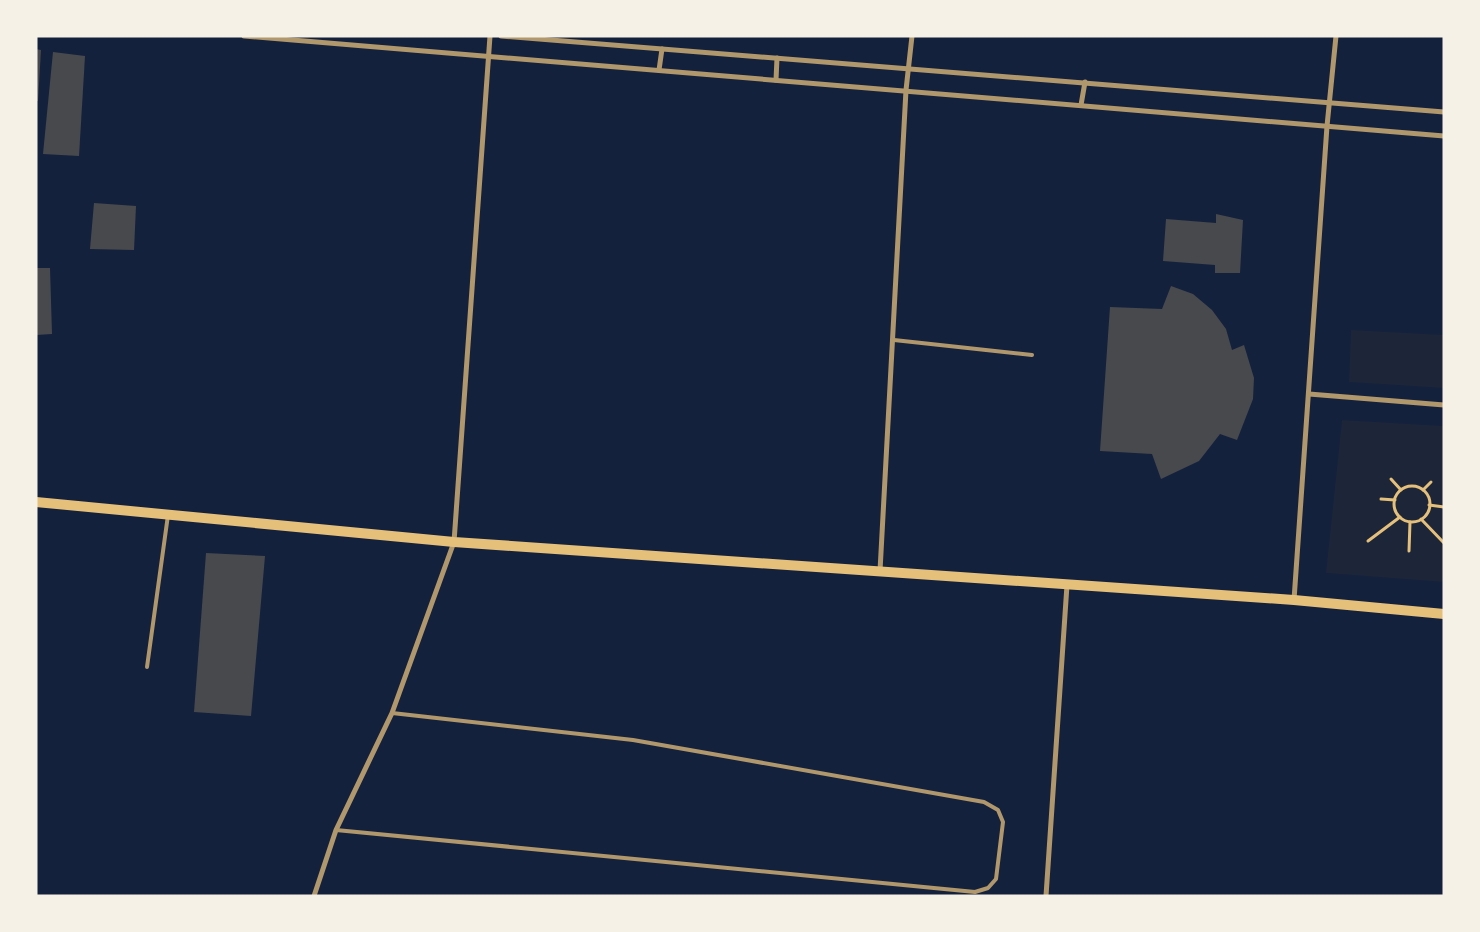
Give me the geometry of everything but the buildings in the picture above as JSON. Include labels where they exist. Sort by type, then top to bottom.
[{"type":"main road","points":[[36,502],[454,542],[1294,600],[1444,614]]},
{"type":"street","points":[[244,36],[1444,136]]},
{"type":"street","points":[[314,896],[336,830],[392,713],[454,542],[490,36]]},
{"type":"street","points":[[501,36],[1444,112]]},
{"type":"street","points":[[880,571],[894,340],[906,90],[912,36]]},
{"type":"street","points":[[1294,600],[1327,126],[1336,36]]},
{"type":"street","points":[[659,70],[662,49]]},
{"type":"street","points":[[776,80],[777,58]]},
{"type":"street","points":[[1081,105],[1085,82]]},
{"type":"street","points":[[1309,394],[1444,405]]},
{"type":"street","points":[[1046,896],[1067,584]]},
{"type":"lane","points":[[894,340],[1032,355]]},
{"type":"lane","points":[[147,667],[168,515]]},
{"type":"lane","points":[[336,830],[975,892],[988,888],[996,880],[1003,822],[998,810],[984,802],[633,740],[392,713]]},
{"type":"path","points":[[1391,479],[1401,490]]},
{"type":"path","points":[[1423,490],[1431,482]]},
{"type":"path","points":[[1412,486],[1423,490],[1429,499],[1428,510],[1421,518],[1410,522],[1400,517],[1394,506],[1401,490],[1412,486]]},
{"type":"path","points":[[1381,499],[1395,500]]},
{"type":"path","points":[[1429,505],[1444,507]]},
{"type":"path","points":[[1368,541],[1400,517]]},
{"type":"path","points":[[1421,518],[1444,543]]},
{"type":"path","points":[[1408,551],[1410,522]]},
{"type":"shaded area","points":[[1351,330],[1444,335],[1444,388],[1349,382]]},
{"type":"shaded area","points":[[1342,420],[1444,426],[1444,582],[1326,573]]}]
